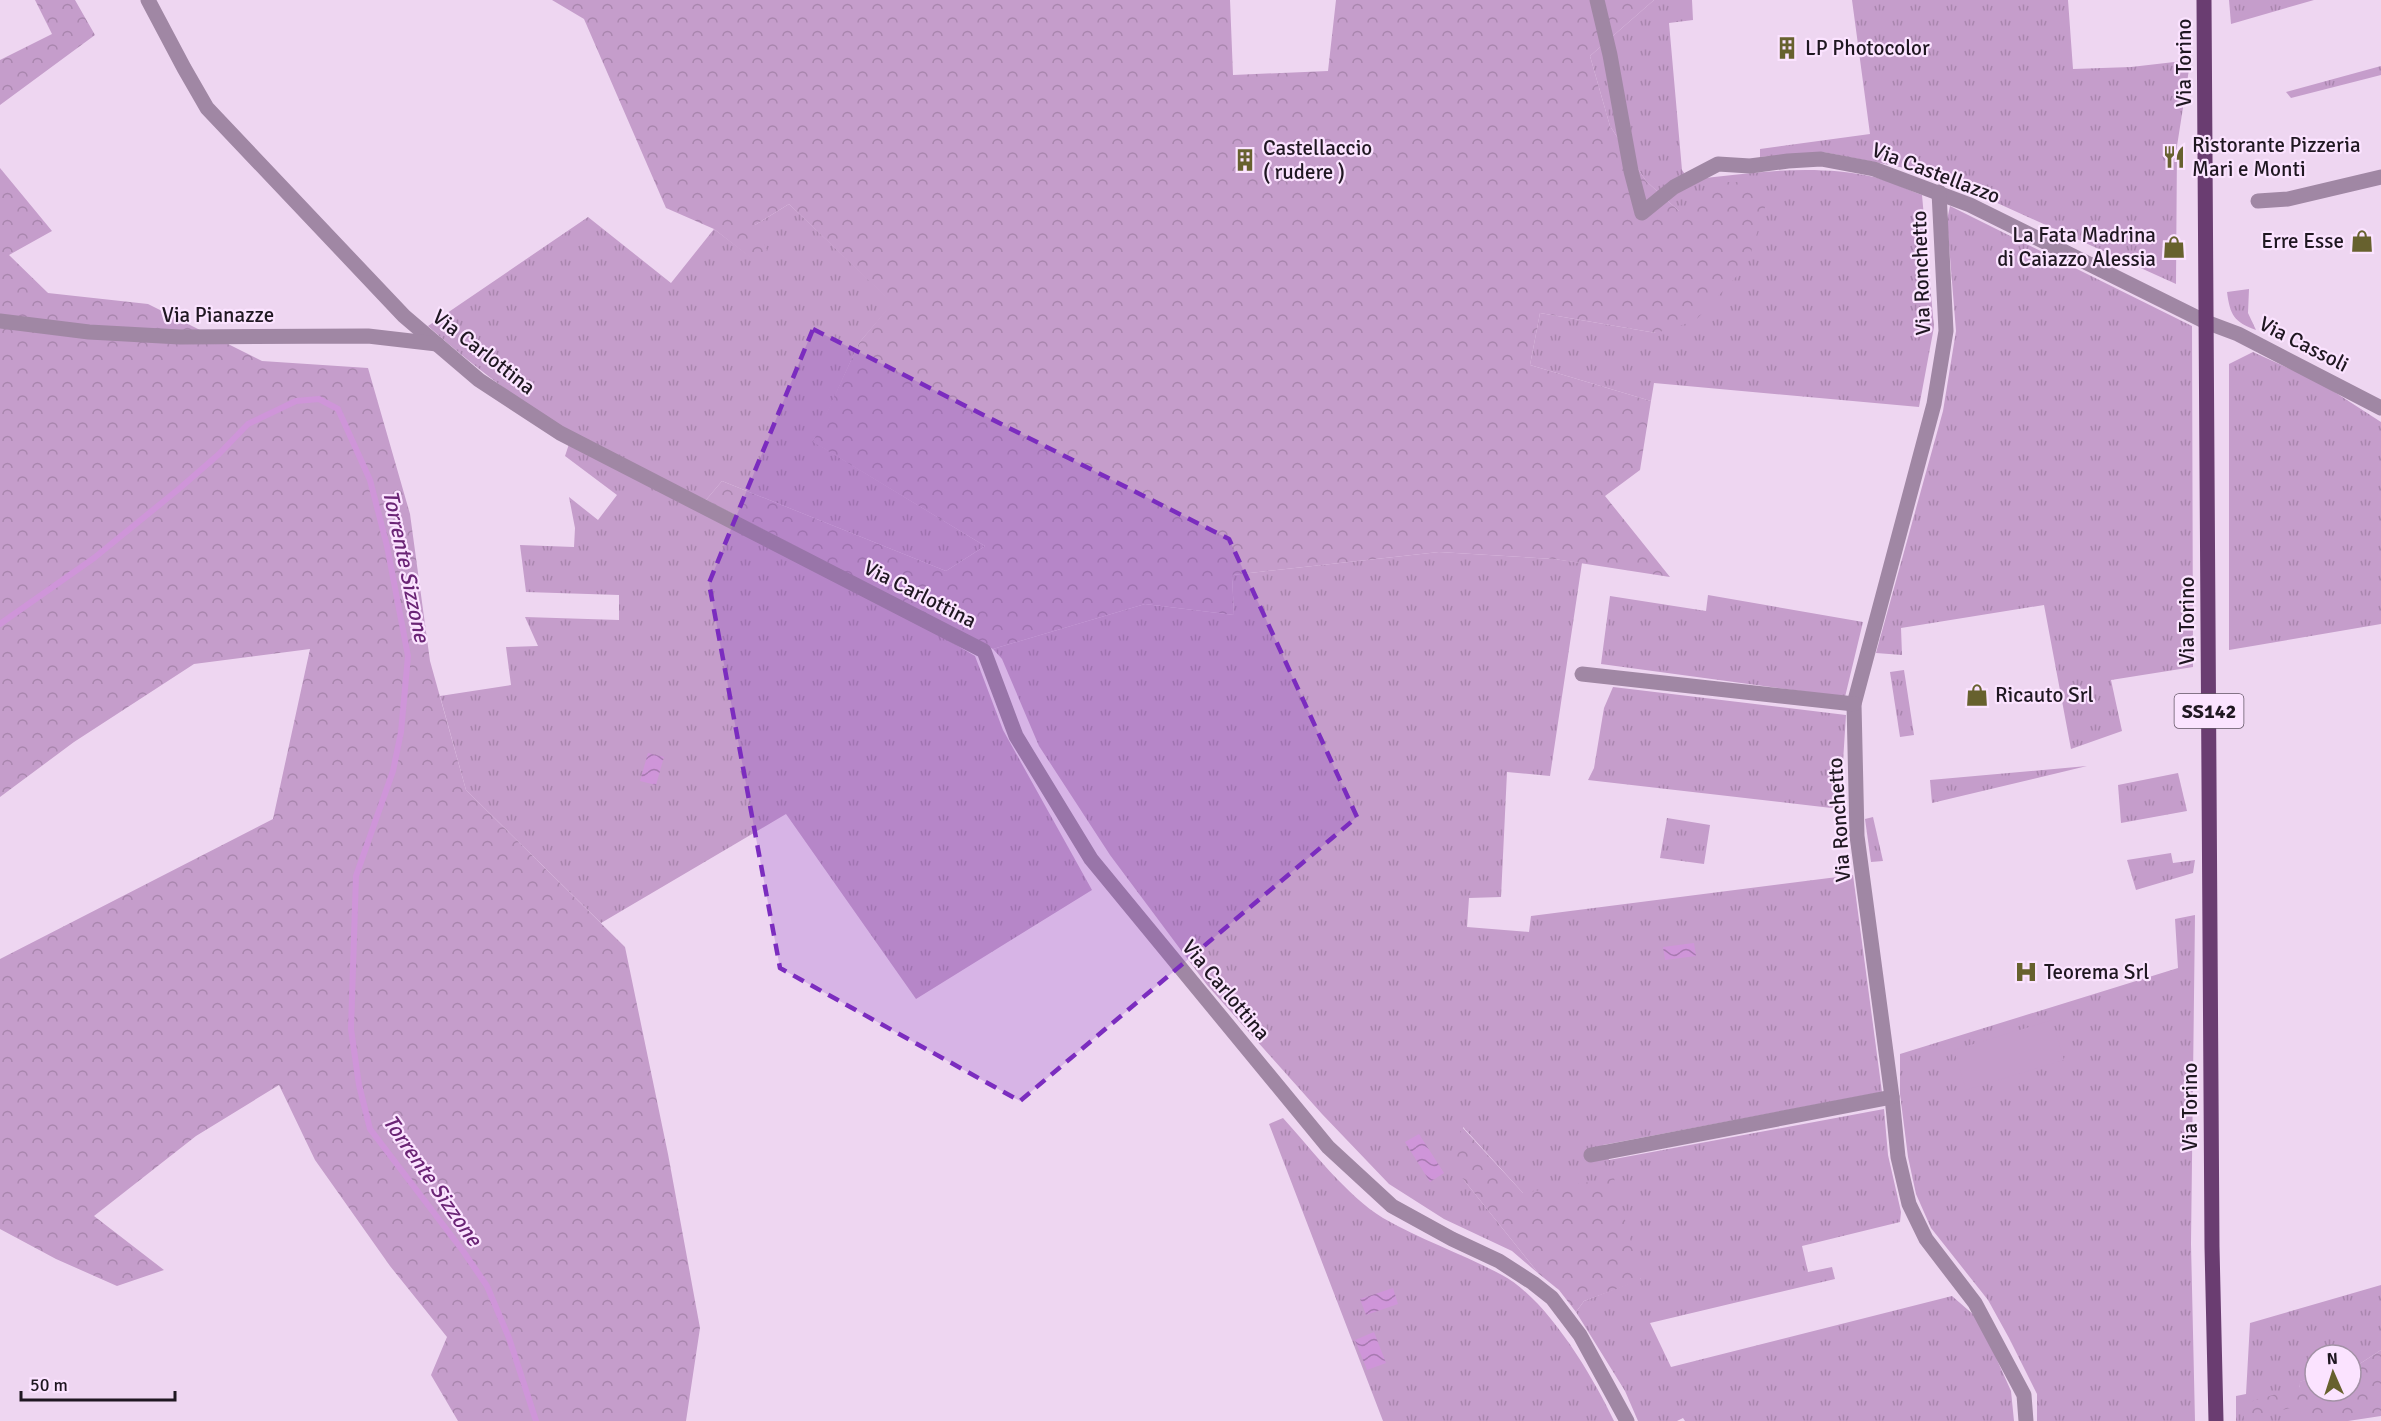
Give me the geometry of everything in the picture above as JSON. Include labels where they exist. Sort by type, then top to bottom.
[{"type":"main road","name":"Via Torino","points":[[2204,0],[2212,1247],[2216,1421]]},
{"type":"street","name":"Via Carlottina","points":[[148,0],[183,68],[207,108],[404,316],[479,380],[560,433],[984,651],[1016,736],[1091,860],[1328,1147],[1392,1206],[1452,1239],[1499,1261],[1552,1298],[1580,1335],[1627,1421]]},
{"type":"street","name":"Via Castellazzo","points":[[1597,0],[1610,55],[1631,171],[1642,213],[1674,187],[1718,164],[1750,166],[1788,160],[1821,159],[1874,169],[1970,205],[2206,322]]},
{"type":"street","points":[[2258,201],[2288,199],[2381,177]]},
{"type":"street","name":"Via Ronchetto","points":[[1939,192],[1946,331],[1934,404],[1854,704],[1857,836],[1898,1157],[1909,1204],[1926,1239],[1975,1303],[2024,1395],[2026,1421]]},
{"type":"street","name":"Via Pianazze","points":[[0,321],[112,333],[180,337],[368,336],[436,344]]},
{"type":"street","name":"Via Cassoli","points":[[2206,322],[2238,334],[2381,408]]},
{"type":"street","points":[[1582,674],[1854,704]]},
{"type":"street","points":[[1591,1155],[1892,1097]]},
{"type":"highlighted area","points":[[813,329],[1229,539],[1357,817],[1020,1101],[780,968],[709,583]]},
{"type":"green space","points":[[35,0],[75,0],[95,35],[0,105],[0,60],[52,34]]},
{"type":"green space","points":[[552,0],[1230,0],[1233,75],[1328,71],[1336,0],[1654,0],[1590,56],[1610,126],[1646,181],[1679,211],[1716,182],[1740,182],[1767,201],[1747,265],[1695,321],[1656,333],[1540,313],[1530,365],[1651,401],[1640,470],[1605,496],[1670,577],[1554,559],[1439,552],[1232,575],[1234,615],[1145,604],[993,649],[706,500],[722,481],[946,571],[985,546],[813,442],[859,343],[892,303],[789,204],[755,225],[767,250],[756,262],[714,229],[666,208],[584,19]]},
{"type":"green space","points":[[1654,0],[1692,0],[1693,20],[1669,23],[1682,170],[1689,180],[1782,171],[1828,171],[1874,177],[1922,195],[1934,327],[1919,407],[1654,383],[1651,401],[1530,365],[1540,313],[1656,333],[1679,211],[1646,181],[1610,126],[1590,56]]},
{"type":"green space","points":[[1852,0],[2068,0],[2073,69],[2131,67],[2183,61],[2190,63],[2177,146],[2176,284],[1962,187],[1910,169],[1823,152],[1760,157],[1760,149],[1870,134]]},
{"type":"green space","points":[[2229,0],[2314,0],[2231,24]]},
{"type":"green space","points":[[2381,66],[2381,75],[2291,98],[2286,92]]},
{"type":"green space","points":[[0,168],[52,231],[9,255],[48,293],[148,304],[262,361],[368,368],[410,514],[430,661],[466,790],[625,947],[668,1154],[700,1328],[686,1421],[458,1421],[431,1375],[447,1337],[390,1266],[315,1160],[279,1085],[196,1136],[94,1216],[164,1270],[117,1286],[56,1259],[0,1229],[0,959],[273,819],[310,649],[194,664],[74,742],[0,797]]},
{"type":"green space","points":[[789,204],[893,303],[859,343],[814,442],[985,546],[946,571],[722,481],[706,500],[641,470],[579,438],[534,409],[490,378],[428,326],[588,217],[671,283],[714,229],[756,261],[755,225]]},
{"type":"green space","points":[[1950,206],[2192,326],[2193,667],[2111,680],[2122,731],[2071,749],[2044,605],[1901,628],[1902,655],[1876,653],[1943,411],[1956,331],[1947,220]]},
{"type":"green space","points":[[2249,289],[2248,313],[2256,330],[2234,317],[2228,300],[2227,292]]},
{"type":"green space","points":[[2253,352],[2319,382],[2381,422],[2381,624],[2229,650],[2229,364]]},
{"type":"green space","points":[[569,444],[868,593],[975,656],[1003,730],[1092,890],[916,999],[786,814],[601,923],[466,790],[440,696],[511,685],[506,647],[538,646],[525,617],[619,620],[619,595],[526,592],[520,545],[574,547],[575,528],[569,497],[598,520],[617,495],[565,456]]},
{"type":"green space","points":[[1439,552],[1554,559],[1582,563],[1550,776],[1507,772],[1501,897],[1469,898],[1467,927],[1529,932],[1531,916],[1853,875],[1882,1092],[1603,1145],[1609,1160],[1884,1109],[1888,1155],[1901,1212],[1900,1222],[1802,1246],[1808,1272],[1832,1267],[1835,1279],[1650,1323],[1671,1367],[1952,1296],[1975,1316],[1989,1342],[2011,1391],[2014,1421],[1685,1421],[1683,1418],[1677,1421],[1638,1421],[1625,1391],[1576,1312],[1584,1301],[1641,1279],[1523,1193],[1463,1127],[1463,1179],[1539,1274],[1512,1251],[1444,1219],[1389,1184],[1322,1114],[1207,985],[1110,855],[1039,746],[1002,659],[993,649],[1145,604],[1234,615],[1232,575]]},
{"type":"green space","points":[[1708,595],[1863,622],[1845,697],[1601,664],[1610,596],[1706,611]]},
{"type":"green space","points":[[1904,670],[1914,735],[1900,737],[1890,672]]},
{"type":"green space","points":[[1613,687],[1846,715],[1840,809],[1588,780],[1594,768],[1604,708]]},
{"type":"green space","points":[[2087,766],[1932,803],[1930,780]]},
{"type":"green space","points":[[2178,773],[2187,811],[2121,823],[2118,785]]},
{"type":"green space","points":[[1873,817],[1883,861],[1871,862],[1865,819]]},
{"type":"green space","points":[[1667,818],[1710,825],[1704,864],[1660,858]]},
{"type":"green space","points":[[2171,853],[2173,863],[2195,860],[2193,873],[2136,890],[2127,860]]},
{"type":"green space","points":[[2195,915],[2191,1244],[2195,1421],[2037,1421],[2037,1394],[2009,1338],[1988,1300],[1931,1228],[1916,1194],[1908,1157],[1900,1094],[1900,1054],[2178,968],[2175,919]]},
{"type":"green space","points":[[2052,1020],[2064,1060],[1966,1090],[1954,1050]]},
{"type":"green space","points":[[1283,1118],[1330,1171],[1370,1209],[1397,1226],[1487,1267],[1519,1286],[1535,1301],[1567,1340],[1594,1382],[1614,1421],[1383,1421],[1269,1124]]},
{"type":"green space","points":[[1462,1127],[1523,1193],[1614,1178],[1641,1280],[1584,1301],[1576,1312],[1559,1290],[1539,1274],[1463,1179],[1455,1159]]},
{"type":"green space","points":[[2381,1285],[2381,1350],[2363,1362],[2363,1343],[2303,1343],[2303,1381],[2300,1382],[2298,1421],[2236,1421],[2236,1396],[2246,1394],[2250,1323]]},
{"type":"green space","points":[[2381,1350],[2381,1416],[2348,1421],[2298,1421],[2298,1406],[2244,1420],[2243,1404],[2300,1387],[2299,1382],[2303,1381],[2303,1403],[2363,1403],[2363,1362]]},
{"type":"water","points":[[648,753],[664,757],[656,785],[640,781]]},
{"type":"water","points":[[1694,943],[1696,956],[1665,960],[1663,947]]},
{"type":"water","points":[[1419,1134],[1444,1173],[1430,1182],[1405,1142]]},
{"type":"water","points":[[1393,1288],[1398,1304],[1366,1315],[1360,1299]]},
{"type":"water","points":[[1374,1332],[1386,1363],[1367,1370],[1355,1340]]},
{"type":"waterway","name":"Torrente Sizzone","points":[[0,624],[94,558],[180,488],[219,454],[248,424],[296,401],[319,399],[338,409],[370,480],[387,546],[408,656],[401,732],[393,771],[356,876],[351,1029],[359,1085],[370,1129],[487,1286],[509,1338],[536,1421]]},
{"type":"place","name":"LP Photocolor","points":[[1787,48]]},
{"type":"place","name":"Ristorante Pizzeria Mari e Monti","points":[[2174,157]]},
{"type":"place","name":"Castellaccio ( rudere )","points":[[1245,160]]},
{"type":"place","name":"Erre Esse","points":[[2362,241]]},
{"type":"place","name":"La Fata Madrina di Caiazzo Alessia","points":[[2174,247]]},
{"type":"place","name":"Ricauto Srl","points":[[1977,695]]},
{"type":"place","name":"Teorema Srl","points":[[2026,972]]}]
